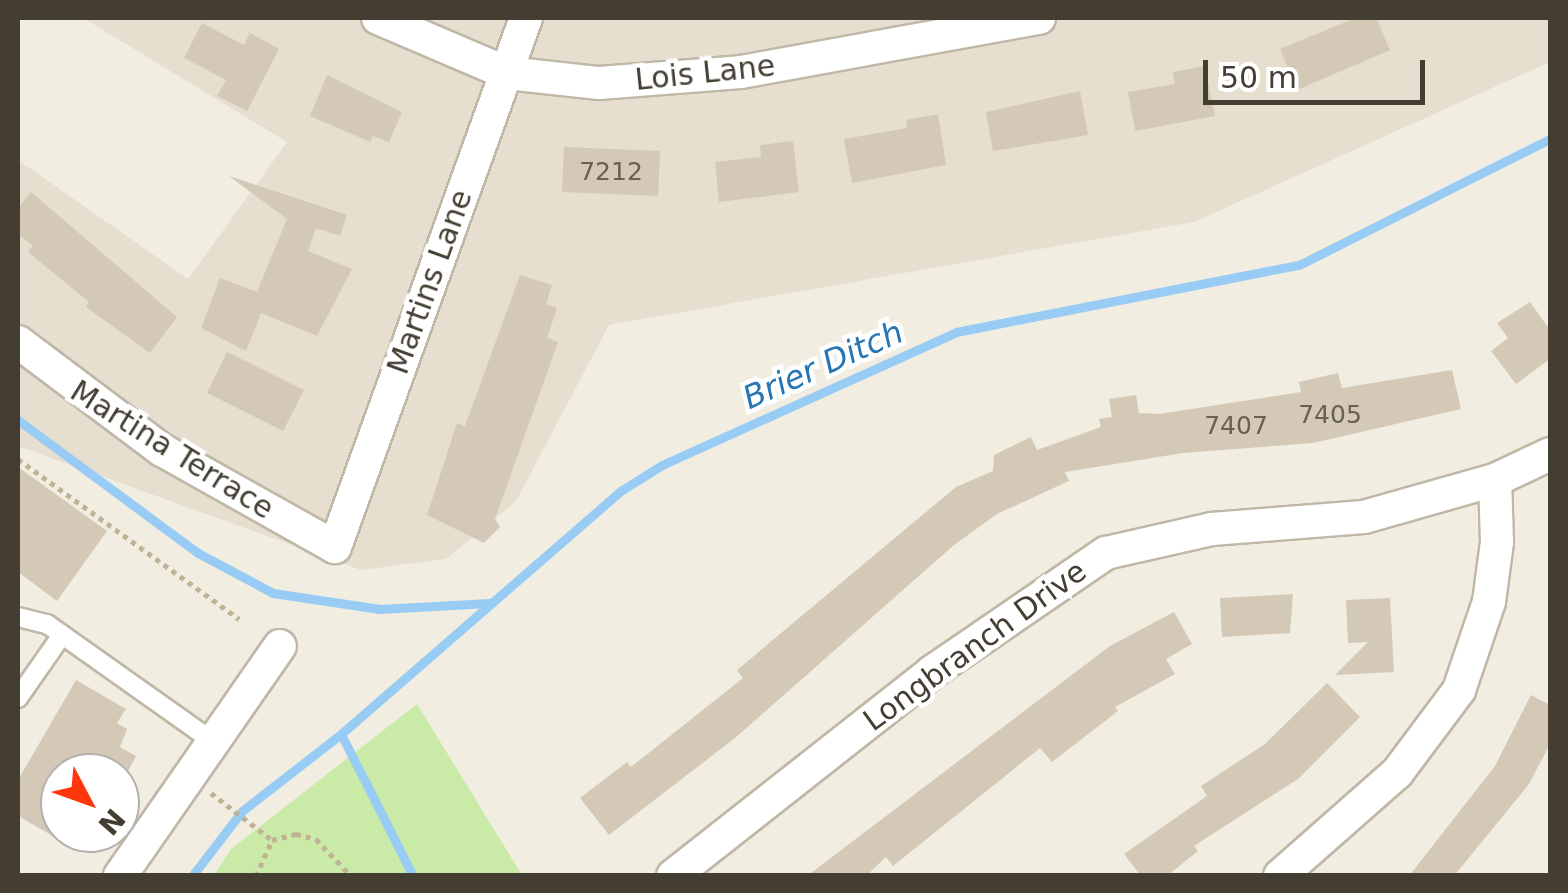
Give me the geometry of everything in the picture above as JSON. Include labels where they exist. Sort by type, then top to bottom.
[{"type":"street","name":"Lois Lane","points":[[378,18],[506,74],[584,82],[675,81],[1040,18]]},
{"type":"street","name":"Martins Lane","points":[[335,547],[526,18]]},
{"type":"street","name":"Martina Terrace","points":[[18,342],[162,450],[335,547]]},
{"type":"street","name":"Longbranch Drive","points":[[673,876],[932,672],[1106,553],[1212,528],[1364,517],[1495,480],[1550,454]]},
{"type":"street","points":[[1280,876],[1398,773],[1459,690],[1489,602],[1497,542],[1495,480]]},
{"type":"street","points":[[120,876],[280,646]]},
{"type":"lane","points":[[18,617],[62,634],[212,741]]},
{"type":"lane","points":[[18,698],[62,634]]},
{"type":"path","points":[[18,459],[239,619]]},
{"type":"path","points":[[208,792],[272,840]]},
{"type":"path","points":[[272,840],[296,834],[316,839],[351,876]]},
{"type":"path","points":[[256,876],[272,840]]},
{"type":"shaded area","points":[[83,18],[1550,18],[1550,62],[1194,222],[609,325],[516,501],[446,559],[361,570],[18,446],[18,160],[188,279],[287,142]]},
{"type":"green space","points":[[417,704],[522,875],[214,875],[231,849]]},
{"type":"building","points":[[1355,18],[1376,18],[1390,50],[1297,90],[1280,49]]},
{"type":"building","points":[[202,23],[244,45],[250,33],[279,49],[247,111],[217,96],[226,80],[184,58]]},
{"type":"building","points":[[1205,66],[1215,116],[1135,131],[1128,92],[1175,84],[1173,72]]},
{"type":"building","points":[[327,75],[402,112],[389,142],[373,136],[370,142],[310,116]]},
{"type":"building","points":[[1080,91],[1088,135],[993,151],[986,112]]},
{"type":"building","points":[[938,114],[946,165],[852,183],[844,139],[907,128],[906,120]]},
{"type":"building","points":[[793,141],[799,192],[719,202],[715,162],[761,157],[760,145]]},
{"type":"building","points":[[564,147],[660,151],[658,196],[562,192]]},
{"type":"building","points":[[229,176],[347,215],[340,236],[316,228],[308,251],[352,269],[317,336],[261,313],[246,351],[201,328],[220,278],[257,292],[287,219]]},
{"type":"building","points":[[31,192],[177,317],[150,353],[86,307],[89,302],[28,252],[33,246],[18,234],[18,208]]},
{"type":"building","points":[[520,275],[552,285],[546,304],[557,308],[547,338],[558,342],[495,519],[500,527],[484,543],[427,515],[457,423],[465,426]]},
{"type":"building","points":[[1530,302],[1550,330],[1550,359],[1516,384],[1491,351],[1508,338],[1497,323]]},
{"type":"building","points":[[227,352],[304,390],[283,431],[207,393]]},
{"type":"building","points":[[1452,370],[1461,409],[1313,443],[1183,453],[1065,472],[1069,481],[997,514],[954,545],[735,738],[609,835],[580,798],[627,762],[631,767],[743,678],[737,670],[956,487],[993,471],[994,455],[1031,437],[1037,450],[1101,427],[1099,419],[1112,417],[1109,399],[1136,395],[1139,413],[1159,414],[1301,392],[1299,382],[1338,373],[1342,388]]},
{"type":"building","points":[[18,467],[107,531],[57,601],[18,572]]},
{"type":"building","points":[[1293,594],[1290,633],[1222,637],[1220,598]]},
{"type":"building","points":[[1390,598],[1394,672],[1335,675],[1368,642],[1348,643],[1346,600]]},
{"type":"building","points":[[1174,612],[1192,644],[1166,659],[1175,674],[1115,707],[1118,711],[1052,762],[1040,748],[893,866],[886,857],[866,876],[807,876],[1110,646]]},
{"type":"building","points":[[76,680],[126,709],[117,723],[127,729],[120,747],[131,753],[40,753],[40,829],[18,816],[18,780]]},
{"type":"building","points":[[1327,683],[1360,717],[1298,779],[1194,846],[1198,851],[1167,876],[1141,876],[1124,854],[1207,796],[1201,786],[1265,744]]},
{"type":"building","points":[[1531,695],[1550,705],[1550,744],[1529,784],[1454,876],[1409,876],[1495,766]]},
{"type":"waterway","name":"Brier Ditch","points":[[413,876],[341,734],[622,490],[662,465],[956,332],[1299,265],[1550,139]]},
{"type":"waterway","points":[[18,420],[198,553],[273,593],[380,609],[489,603]]},
{"type":"waterway","points":[[192,876],[242,811],[341,734]]}]
